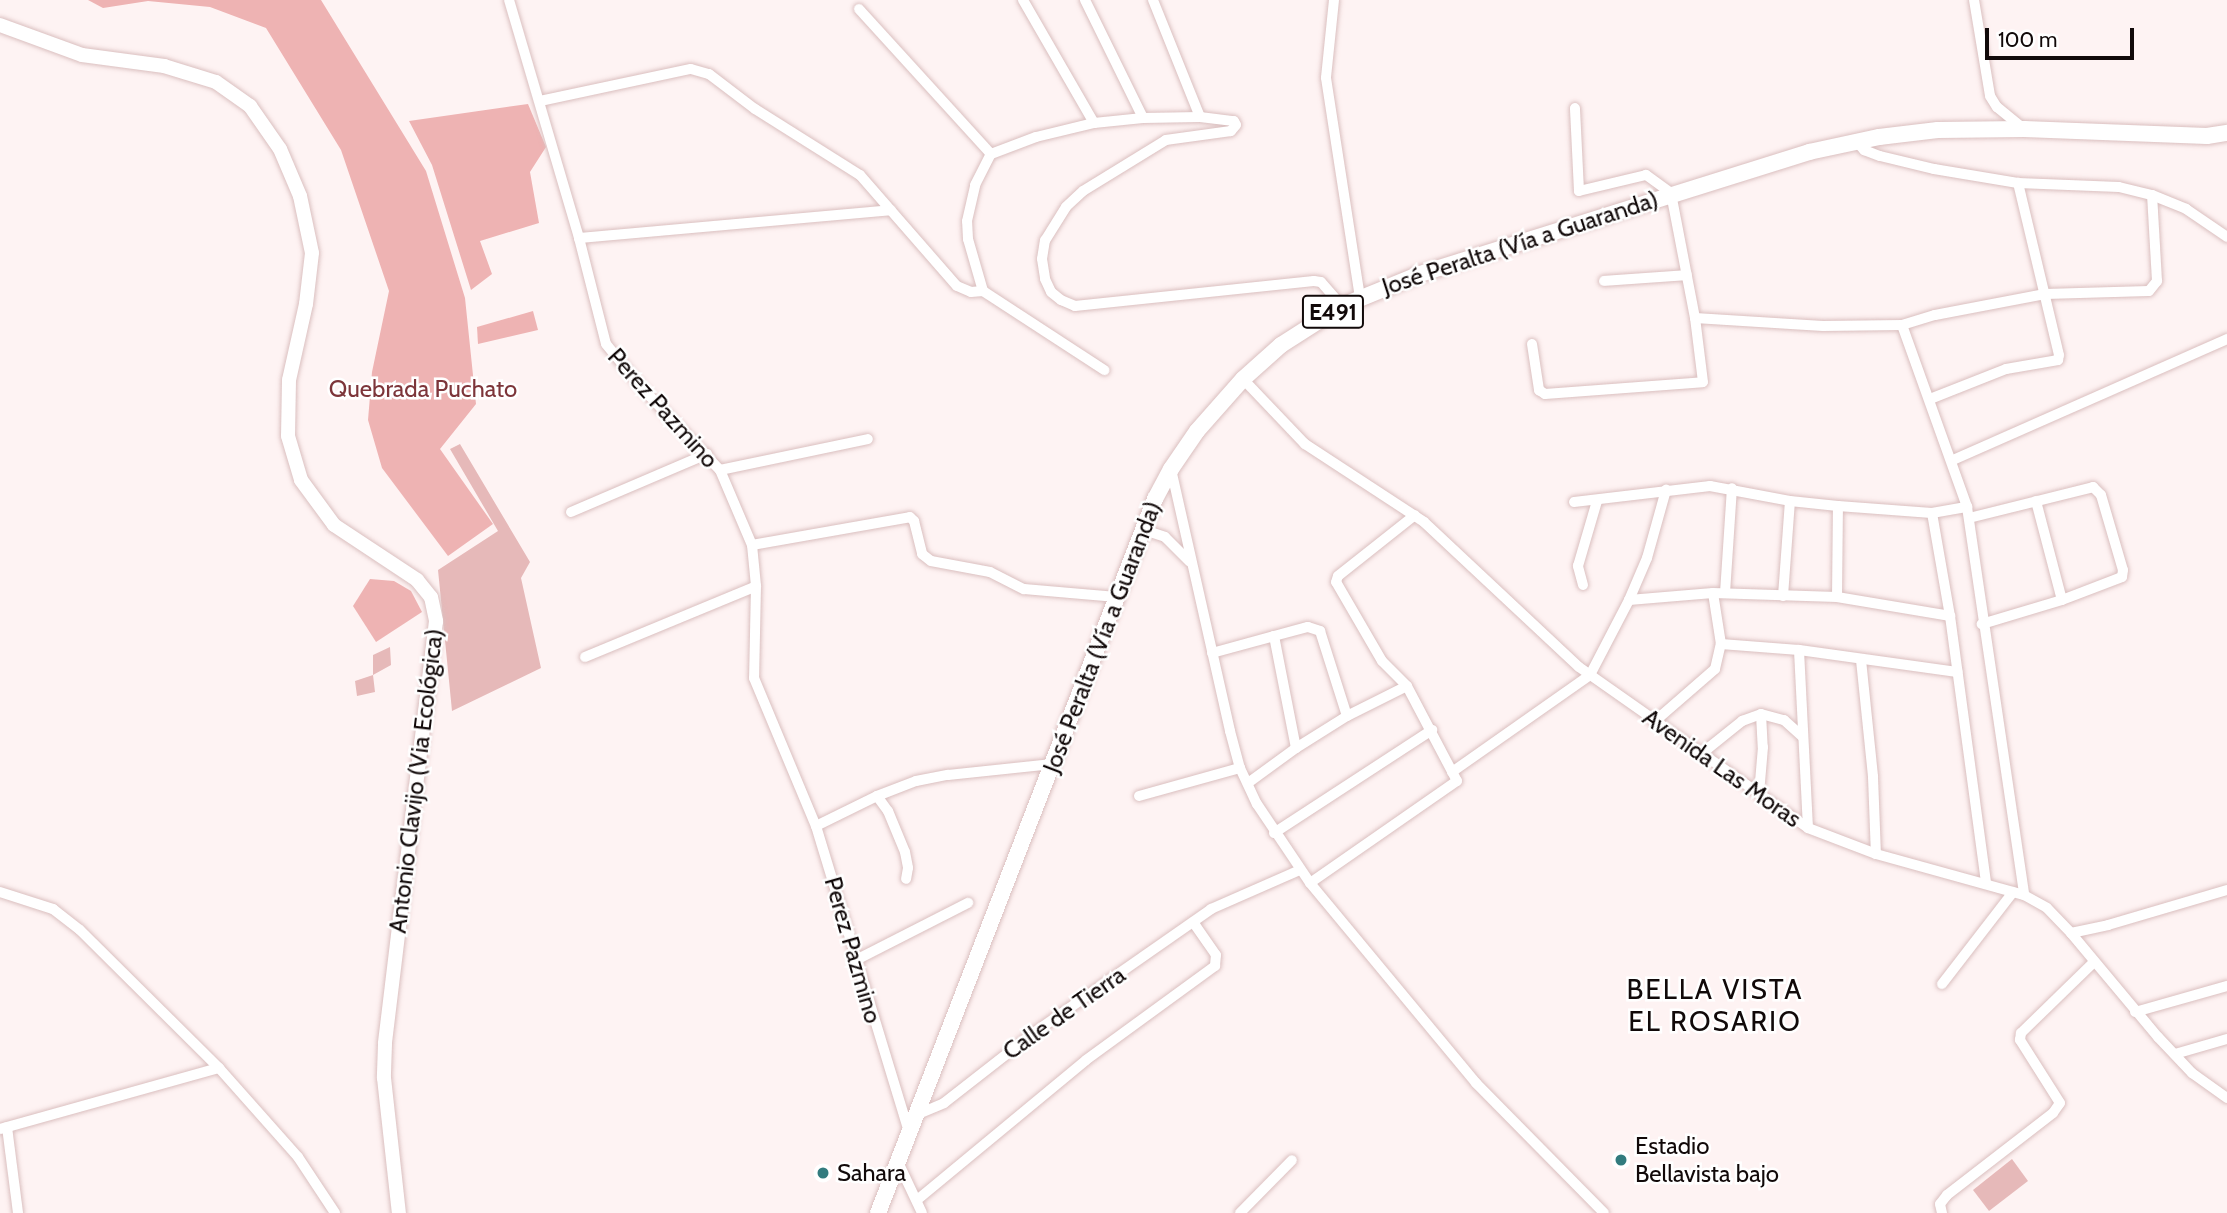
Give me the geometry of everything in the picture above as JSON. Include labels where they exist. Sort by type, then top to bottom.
[{"type":"highway","name":"José Peralta (Vía a Guaranda)","points":[[878,1213],[1141,529],[1171,469],[1197,431],[1242,379],[1281,345],[1342,306],[1420,274],[1671,193],[1809,152],[1938,130],[2024,129],[2207,136],[2227,133]]},
{"type":"main road","name":"Antonio Clavijo (Via Ecológica)","points":[[0,25],[82,55],[164,66],[216,82],[250,106],[280,149],[300,196],[312,253],[306,304],[289,380],[288,436],[301,480],[334,524],[417,580],[431,597],[436,621],[385,1044],[384,1078],[399,1213]]},
{"type":"street","name":"Perez Pazmino","points":[[509,0],[579,238],[606,344],[643,389],[720,470],[752,545],[756,586],[754,678],[816,826],[909,1133]]},
{"type":"street","points":[[1023,0],[1068,82],[1094,122]]},
{"type":"street","points":[[1085,0],[1143,118]]},
{"type":"street","points":[[1153,0],[1200,117]]},
{"type":"street","points":[[1334,0],[1326,78],[1360,297]]},
{"type":"street","points":[[1974,0],[1990,96],[1997,107],[2024,129]]},
{"type":"street","points":[[859,9],[991,154]]},
{"type":"street","points":[[540,101],[691,69],[700,70],[755,109],[860,175],[957,286],[971,292],[983,291],[1104,370]]},
{"type":"street","points":[[1532,344],[1539,390],[1545,394],[1703,382],[1695,318],[1671,193],[1646,175],[1579,191],[1575,108]]},
{"type":"street","points":[[983,291],[968,239],[967,221],[975,185],[991,154],[1036,137],[1094,122],[1200,117],[1227,119],[1236,125],[1231,131],[1166,141],[1083,191],[1066,207],[1045,240],[1042,259],[1045,279],[1051,292],[1075,306],[1314,281],[1321,282],[1342,306]]},
{"type":"street","points":[[1857,142],[1864,150],[1880,156],[2018,183],[2119,187],[2152,195],[2186,209],[2227,237]]},
{"type":"street","points":[[1930,399],[2006,369],[2058,360],[2018,183]]},
{"type":"street","points":[[1695,318],[1823,326],[1902,325],[1935,315],[2045,294],[2150,291],[2157,281],[2152,195]]},
{"type":"street","points":[[579,238],[891,210]]},
{"type":"street","points":[[1604,281],[1687,275]]},
{"type":"street","points":[[1902,325],[1952,460],[1968,512],[2018,894],[1942,984]]},
{"type":"street","points":[[1952,460],[2227,339]]},
{"type":"street","name":"Avenida Las Moras","points":[[1242,379],[1305,444],[1415,515],[1590,675],[1808,828],[1876,854],[1986,883],[2047,908],[2071,933],[2135,1012],[2192,1073],[2227,1097]]},
{"type":"street","points":[[720,470],[868,439]]},
{"type":"street","points":[[570,512],[707,454]]},
{"type":"street","points":[[1171,469],[1190,562],[1240,768],[1274,833],[1310,883],[1476,1083],[1604,1213]]},
{"type":"street","points":[[1574,502],[1710,486],[1790,501],[1932,513],[1968,512],[2036,501],[2093,487],[2098,489],[2123,570],[2122,576],[2062,600],[1982,624]]},
{"type":"street","points":[[1725,593],[1732,488]]},
{"type":"street","points":[[1452,772],[1590,675],[1629,600],[1647,558],[1666,491]]},
{"type":"street","points":[[1583,584],[1578,566],[1597,501]]},
{"type":"street","points":[[1783,596],[1790,501]]},
{"type":"street","points":[[2036,501],[2062,600]]},
{"type":"street","points":[[1837,597],[1838,506]]},
{"type":"street","points":[[1932,513],[1950,616],[1986,883]]},
{"type":"street","points":[[1310,883],[1457,781],[1407,686],[1382,661],[1336,582],[1338,576],[1415,515]]},
{"type":"street","points":[[752,545],[910,517],[914,521],[922,554],[931,561],[990,572],[1024,589],[1117,597]]},
{"type":"street","points":[[1141,529],[1165,537],[1190,562]]},
{"type":"street","points":[[584,657],[756,586]]},
{"type":"street","points":[[1629,600],[1713,593],[1837,597],[1950,616]]},
{"type":"street","points":[[1654,722],[1715,669],[1721,643],[1713,593]]},
{"type":"street","points":[[1213,653],[1308,627],[1320,631],[1347,716]]},
{"type":"street","points":[[1274,636],[1296,748]]},
{"type":"street","points":[[1721,643],[1799,650],[1957,672]]},
{"type":"street","points":[[1799,650],[1808,828]]},
{"type":"street","points":[[1861,660],[1873,777],[1876,854]]},
{"type":"street","points":[[1248,783],[1347,716],[1407,686]]},
{"type":"street","points":[[1701,754],[1742,720],[1761,714],[1784,720],[1803,737]]},
{"type":"street","points":[[1759,794],[1763,747],[1761,714]]},
{"type":"street","points":[[1274,833],[1432,730]]},
{"type":"street","points":[[816,826],[877,796],[916,781],[1052,764]]},
{"type":"street","points":[[1139,796],[1240,768]]},
{"type":"street","points":[[877,796],[888,811],[905,852],[906,879]]},
{"type":"street","name":"Calle de Tierra","points":[[916,1115],[944,1102],[1035,1032],[1211,909],[1300,870]]},
{"type":"street","points":[[2071,933],[2108,925],[2227,890]]},
{"type":"street","points":[[0,892],[52,909],[80,930],[219,1068],[298,1157],[335,1213]]},
{"type":"street","points":[[856,960],[968,904]]},
{"type":"street","points":[[917,1200],[1086,1060],[1215,966],[1216,956],[1193,922]]},
{"type":"street","points":[[1942,1213],[1940,1204],[1947,1195],[2053,1113],[2060,1103],[2020,1040],[2021,1033],[2094,962]]},
{"type":"street","points":[[2135,1012],[2227,986]]},
{"type":"street","points":[[2175,1054],[2227,1039]]},
{"type":"street","points":[[18,1213],[4,1128],[219,1068]]},
{"type":"street","points":[[1240,1213],[1292,1160]]},
{"type":"street","points":[[898,1162],[922,1213]]},
{"type":"shaded area","points":[[460,444],[530,562],[521,578],[541,668],[452,711],[438,570],[498,531],[450,449]]},
{"type":"shaded area","points":[[390,647],[391,665],[373,675],[373,655]]},
{"type":"shaded area","points":[[373,675],[375,692],[357,696],[355,681]]},
{"type":"shaded area","points":[[2012,1159],[2028,1181],[1989,1211],[1973,1190]]},
{"type":"green space","name":"Quebrada Puchato","points":[[88,0],[321,0],[426,171],[465,298],[476,404],[440,449],[493,524],[448,556],[382,468],[368,420],[372,372],[389,291],[341,150],[266,28],[210,7],[148,1],[103,8]]},
{"type":"green space","points":[[528,104],[546,147],[530,172],[539,223],[480,241],[492,274],[471,290],[432,165],[409,121]]},
{"type":"green space","points":[[533,311],[538,330],[478,344],[477,327]]},
{"type":"green space","points":[[370,579],[394,581],[411,591],[422,612],[376,642],[353,606]]},
{"type":"place","name":"Estadio Bellavista bajo","points":[[1621,1160]]},
{"type":"place","name":"Sahara","points":[[823,1173]]},
{"type":"district","name":"BELLA VISTA EL ROSARIO","points":[[1715,1005]]}]
